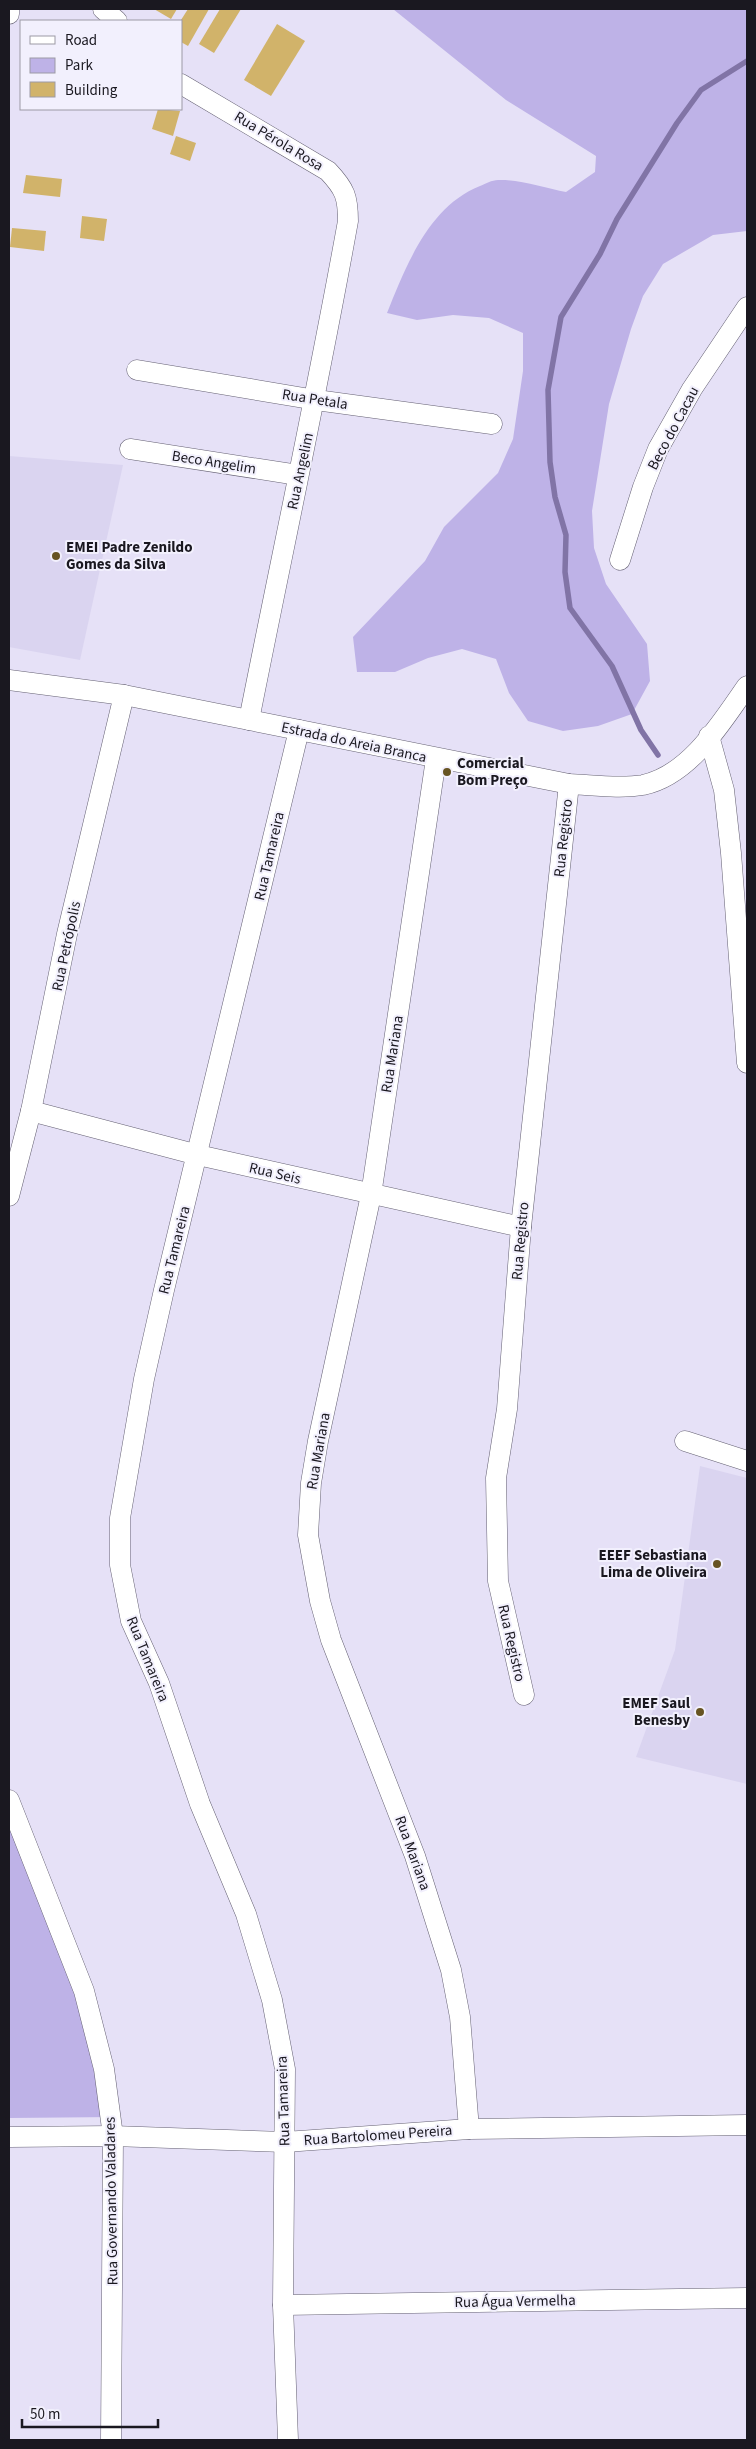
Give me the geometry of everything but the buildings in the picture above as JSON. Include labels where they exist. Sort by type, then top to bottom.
[{"type":"street","points":[[9,9],[9,14]]},
{"type":"street","points":[[103,9],[116,20]]},
{"type":"street","name":"Rua Pérola Rosa","points":[[182,85],[328,171],[345,191],[348,204],[348,221]]},
{"type":"street","name":"Rua Angelim","points":[[249,720],[298,475],[316,400],[348,221]]},
{"type":"street","name":"Beco do Cacau","points":[[620,560],[643,487],[658,449],[692,389],[747,307]]},
{"type":"street","name":"Rua Petala","points":[[137,370],[316,400],[492,424]]},
{"type":"street","name":"Beco Angelim","points":[[130,449],[298,475]]},
{"type":"street","name":"Estrada do Areia Branca","points":[[9,680],[124,695],[436,759],[569,784],[632,786],[650,783],[686,763],[747,686]]},
{"type":"street","name":"Rua Petrópolis","points":[[9,1196],[31,1111],[67,934],[124,695]]},
{"type":"street","name":"Rua Tamareira","points":[[288,2440],[283,2305],[285,2068],[272,2000],[246,1914],[200,1804],[159,1683],[131,1621],[120,1565],[120,1518],[142,1388],[299,730]]},
{"type":"street","points":[[709,736],[725,799],[732,853],[747,1063]]},
{"type":"street","name":"Rua Mariana","points":[[436,759],[371,1195],[318,1440],[311,1482],[308,1535],[320,1601],[331,1640],[415,1856],[451,1970],[460,2016],[469,2129]]},
{"type":"street","name":"Rua Registro","points":[[524,1695],[498,1581],[496,1478],[506,1409],[521,1227],[569,784]]},
{"type":"street","name":"Rua Seis","points":[[31,1111],[198,1155],[521,1227]]},
{"type":"street","points":[[685,1441],[747,1461]]},
{"type":"street","name":"Rua Governando Valadares","points":[[9,1800],[84,1991],[104,2069],[113,2136],[111,2440]]},
{"type":"street","name":"Rua Bartolomeu Pereira","points":[[9,2137],[113,2136],[285,2142],[469,2129],[747,2125]]},
{"type":"street","name":"Rua Água Vermelha","points":[[283,2305],[747,2298]]},
{"type":"shaded area","name":"EMEI Padre Zenildo Gomes da Silva","points":[[9,456],[123,465],[80,660],[9,647]]},
{"type":"shaded area","points":[[700,1466],[747,1478],[747,1784],[636,1757],[675,1650]]},
{"type":"green space","points":[[393,9],[747,9],[747,231],[713,235],[663,264],[643,296],[631,329],[609,404],[592,511],[594,548],[606,584],[647,644],[650,681],[632,714],[598,726],[563,731],[528,721],[509,693],[496,659],[462,649],[428,658],[395,672],[357,672],[353,637],[425,561],[444,527],[498,473],[513,439],[523,371],[523,333],[489,318],[453,315],[417,320],[387,313],[402,276],[411,257],[433,223],[462,195],[486,183],[498,180],[523,182],[566,192],[595,172],[596,156],[506,100]]},
{"type":"green space","points":[[9,1787],[92,2026],[115,2117],[9,2118]]},
{"type":"waterway","points":[[658,755],[641,730],[612,666],[570,608],[565,572],[566,535],[555,497],[550,462],[548,390],[561,317],[600,254],[617,219],[677,123],[701,90],[747,61]]},
{"type":"place","name":"EMEI Padre Zenildo Gomes da Silva","points":[[56,556]]},
{"type":"place","name":"Comercial Bom Preço","points":[[447,772]]},
{"type":"place","name":"EEEF Sebastiana Lima de Oliveira","points":[[717,1564]]},
{"type":"place","name":"EMEF Saul Benesby","points":[[700,1712]]}]
